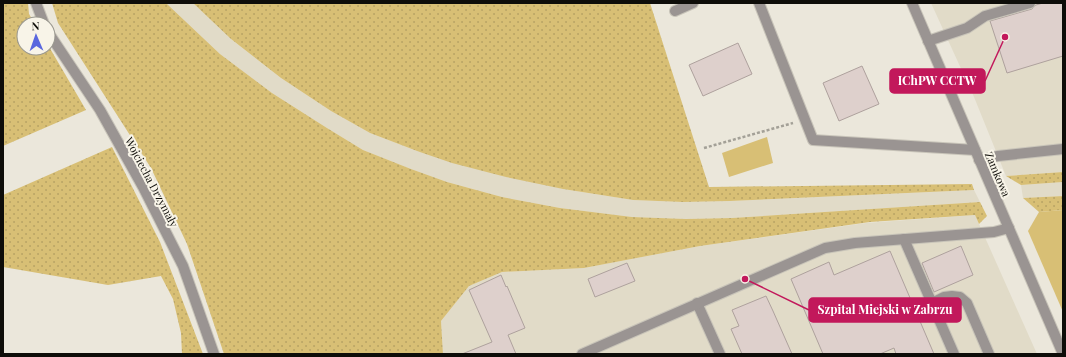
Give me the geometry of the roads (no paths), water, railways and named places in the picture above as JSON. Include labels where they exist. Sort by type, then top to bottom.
[{"type":"street","points":[[36,3],[41,16]]},
{"type":"street","points":[[675,11],[694,3]]},
{"type":"street","points":[[759,3],[813,140],[975,150]]},
{"type":"street","name":"Zamkowa","points":[[912,3],[1063,354]]},
{"type":"street","points":[[928,41],[967,28],[986,16],[1030,3]]},
{"type":"street","name":"Wojciecha Drzymały","points":[[56,44],[100,110],[143,187],[183,266],[214,354]]},
{"type":"street","points":[[979,160],[998,156],[1063,149]]},
{"type":"street","points":[[582,354],[825,248],[904,239],[994,232],[1009,228]]},
{"type":"street","points":[[904,239],[954,354]]},
{"type":"street","points":[[932,303],[944,297],[952,296],[960,297],[967,302],[989,354]]},
{"type":"street","points":[[697,303],[720,354]]},
{"type":"place","name":"IChPW CCTW","points":[[1005,37]]},
{"type":"place","name":"Szpital Miejski w Zabrzu","points":[[745,279]]}]
